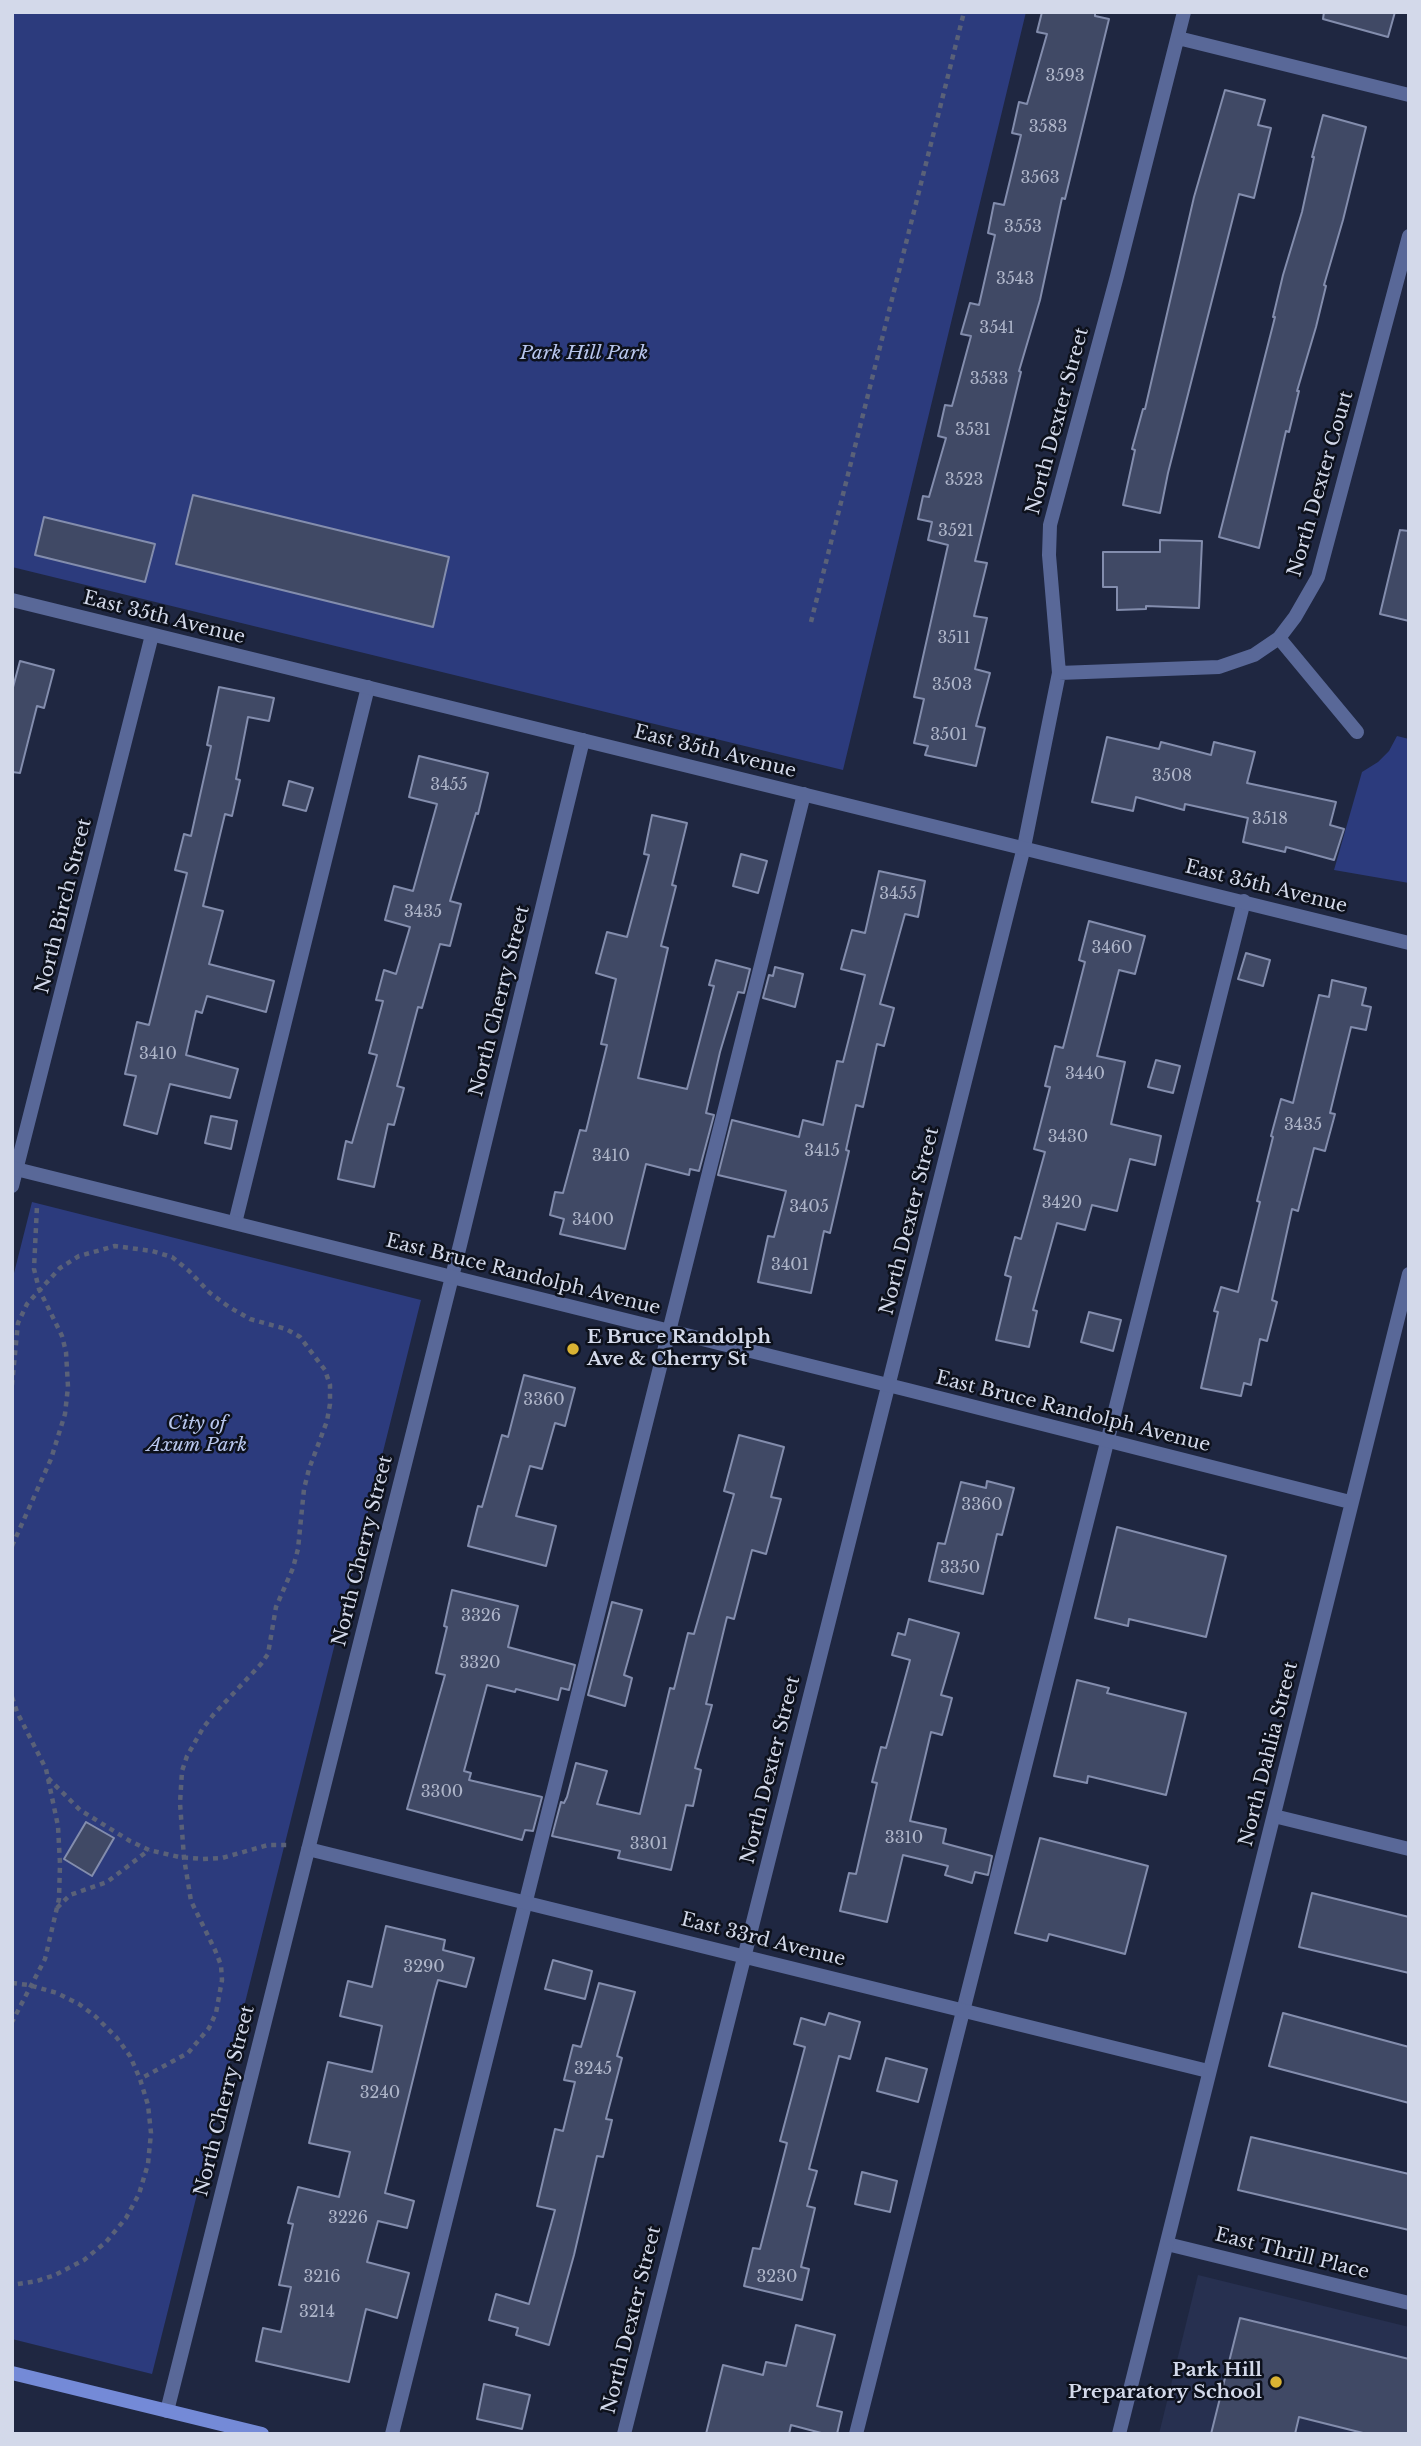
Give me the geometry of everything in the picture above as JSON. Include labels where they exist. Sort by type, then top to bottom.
[{"type":"main road","points":[[12,2373],[262,2434]]},
{"type":"street","name":"North Dexter Street","points":[[624,2434],[1024,847],[1059,673],[1049,555],[1050,525],[1184,12]]},
{"type":"street","points":[[1178,38],[1409,95]]},
{"type":"street","name":"North Dexter Court","points":[[1059,673],[1219,667],[1254,655],[1279,638],[1295,617],[1318,577],[1409,236]]},
{"type":"street","name":"East 35th Avenue","points":[[12,600],[1409,943]]},
{"type":"street","name":"North Birch Street","points":[[12,1186],[14,1169],[152,635]]},
{"type":"street","points":[[1279,638],[1357,732]]},
{"type":"street","points":[[235,1223],[368,687]]},
{"type":"street","name":"North Cherry Street","points":[[167,2411],[452,1276],[583,740]]},
{"type":"street","points":[[392,2434],[804,794]]},
{"type":"street","points":[[856,2434],[1244,901]]},
{"type":"street","name":"East Bruce Randolph Avenue","points":[[14,1169],[452,1276],[1350,1502]]},
{"type":"street","name":"North Dahlia Street","points":[[1119,2434],[1409,1274]]},
{"type":"street","points":[[1273,1816],[1409,1849]]},
{"type":"street","name":"East 33rd Avenue","points":[[308,1849],[1208,2071]]},
{"type":"street","name":"East Thrill Place","points":[[1167,2244],[1409,2303]]},
{"type":"path","points":[[811,622],[964,12]]},
{"type":"path","points":[[12,1546],[51,1459],[65,1414],[68,1387],[66,1352],[62,1336],[38,1289],[34,1269],[37,1206]]},
{"type":"path","points":[[12,1385],[18,1323],[38,1289],[60,1268],[79,1256],[115,1246],[152,1251],[172,1257],[229,1307],[250,1319],[286,1329],[300,1337],[325,1370],[330,1385],[327,1421],[304,1489],[298,1549],[276,1607],[268,1654],[208,1721],[187,1756],[179,1787],[184,1858],[191,1901],[221,1965],[220,1998],[209,2028],[188,2053],[141,2079]]},
{"type":"path","points":[[12,1697],[48,1777],[58,1826],[60,1864],[57,1908],[45,1959],[12,2022]]},
{"type":"path","points":[[48,1777],[80,1810],[149,1850],[184,1858],[222,1858],[279,1843],[308,1849]]},
{"type":"path","points":[[57,1908],[70,1895],[107,1882],[149,1850]]},
{"type":"path","points":[[12,1983],[57,1993],[94,2016],[117,2038],[130,2056],[141,2079],[148,2105],[150,2143],[148,2164],[139,2194],[126,2218],[106,2242],[84,2260],[55,2275],[12,2285]]},
{"type":"shaded area","points":[[1198,2275],[1409,2327],[1409,2434],[1159,2434]]},
{"type":"green space","name":"Park Hill Park","points":[[12,12],[1026,12],[843,770],[12,567]]},
{"type":"green space","points":[[1397,736],[1409,739],[1409,883],[1334,870],[1362,772],[1389,751]]},
{"type":"green space","name":"City of Axum Park","points":[[32,1202],[421,1300],[152,2374],[12,2339],[12,1281]]},
{"type":"building","points":[[1042,12],[1095,12],[1095,16],[1109,19],[1065,199],[1062,198],[1040,300],[1019,371],[1021,372],[975,561],[987,563],[974,616],[987,618],[975,669],[990,673],[976,726],[985,728],[976,766],[925,755],[928,746],[914,743],[924,699],[914,697],[948,545],[928,540],[932,522],[918,519],[923,496],[929,497],[946,438],[938,436],[945,405],[952,406],[971,336],[961,334],[970,303],[979,305],[995,235],[988,233],[994,203],[1004,205],[1021,135],[1012,133],[1019,102],[1027,104],[1047,34],[1037,32]]},
{"type":"building","points":[[1324,12],[1395,12],[1388,37],[1323,19]]},
{"type":"building","points":[[1225,90],[1265,100],[1258,125],[1271,128],[1254,198],[1239,194],[1160,513],[1123,505],[1135,450],[1132,449],[1145,409],[1194,197]]},
{"type":"building","points":[[1323,115],[1366,127],[1324,285],[1326,286],[1316,327],[1297,391],[1289,432],[1286,431],[1259,548],[1219,537],[1275,317],[1283,275],[1302,212]]},
{"type":"building","points":[[193,495],[449,557],[433,627],[176,564]]},
{"type":"building","points":[[44,517],[155,544],[145,582],[35,555]]},
{"type":"building","points":[[1400,530],[1409,531],[1409,621],[1380,614]]},
{"type":"building","points":[[1160,540],[1202,541],[1199,608],[1146,606],[1146,609],[1117,610],[1117,587],[1103,587],[1103,552],[1160,552]]},
{"type":"building","points":[[20,661],[54,670],[44,708],[37,706],[20,773],[12,772],[12,691]]},
{"type":"building","points":[[219,687],[274,698],[269,721],[248,717],[236,779],[240,780],[232,816],[225,814],[203,906],[223,911],[209,964],[274,981],[266,1012],[207,996],[202,1013],[196,1011],[186,1055],[238,1069],[230,1098],[170,1084],[157,1134],[124,1125],[136,1076],[125,1074],[137,1022],[149,1025],[187,873],[175,870],[184,834],[191,836],[211,746],[207,745]]},
{"type":"building","points":[[1107,737],[1159,749],[1161,742],[1211,755],[1214,742],[1255,752],[1247,783],[1336,802],[1330,825],[1344,829],[1334,860],[1286,847],[1285,852],[1243,842],[1248,818],[1185,804],[1184,810],[1136,797],[1133,811],[1092,802]]},
{"type":"building","points":[[419,756],[488,773],[450,901],[461,904],[450,946],[440,944],[422,1008],[418,1007],[397,1086],[404,1088],[394,1125],[388,1124],[374,1187],[338,1179],[346,1141],[352,1143],[377,1055],[369,1053],[383,1001],[376,1000],[384,970],[396,974],[410,927],[385,920],[394,886],[413,891],[437,804],[409,797]]},
{"type":"building","points":[[289,781],[313,788],[306,811],[283,805]]},
{"type":"building","points":[[652,815],[687,823],[672,885],[676,886],[661,946],[668,948],[638,1078],[687,1089],[714,986],[709,985],[716,960],[750,969],[744,993],[738,992],[720,1052],[706,1113],[714,1115],[699,1171],[690,1169],[689,1175],[646,1164],[625,1249],[560,1234],[564,1219],[550,1215],[555,1192],[563,1193],[580,1130],[586,1131],[607,1045],[601,1044],[616,979],[596,973],[607,932],[627,937],[649,855],[644,854]]},
{"type":"building","points":[[741,854],[767,861],[758,893],[733,886]]},
{"type":"building","points":[[879,871],[925,881],[918,917],[905,914],[880,1004],[894,1008],[884,1046],[877,1044],[863,1107],[856,1105],[846,1150],[849,1151],[830,1233],[824,1231],[811,1293],[758,1282],[768,1236],[774,1237],[786,1191],[718,1175],[732,1120],[799,1137],[803,1120],[823,1125],[837,1061],[843,1062],[865,975],[841,969],[852,930],[865,933]]},
{"type":"building","points":[[1089,921],[1145,936],[1135,974],[1119,970],[1097,1056],[1125,1062],[1111,1124],[1161,1136],[1155,1165],[1130,1159],[1117,1211],[1092,1205],[1085,1230],[1057,1223],[1033,1310],[1037,1311],[1029,1347],[996,1340],[1011,1277],[1005,1275],[1015,1237],[1021,1239],[1045,1152],[1034,1149],[1050,1087],[1045,1086],[1055,1046],[1063,1048],[1085,962],[1079,960]]},
{"type":"building","points":[[1246,953],[1270,960],[1263,986],[1238,979]]},
{"type":"building","points":[[775,967],[803,974],[795,1007],[763,998],[769,975],[773,976]]},
{"type":"building","points":[[1332,980],[1366,988],[1362,1005],[1371,1007],[1366,1030],[1351,1027],[1330,1113],[1335,1114],[1325,1151],[1314,1148],[1298,1211],[1292,1209],[1272,1300],[1277,1302],[1267,1341],[1260,1339],[1251,1385],[1244,1383],[1241,1396],[1201,1388],[1218,1312],[1214,1311],[1221,1287],[1238,1292],[1281,1099],[1293,1103],[1319,995],[1329,997]]},
{"type":"building","points":[[1156,1060],[1180,1066],[1173,1093],[1148,1087]]},
{"type":"building","points":[[211,1116],[237,1121],[231,1149],[205,1143]]},
{"type":"building","points":[[1089,1312],[1121,1320],[1113,1351],[1081,1342]]},
{"type":"building","points":[[524,1375],[575,1388],[565,1426],[555,1423],[542,1469],[530,1466],[516,1516],[556,1526],[546,1566],[468,1546],[478,1506],[482,1507],[502,1435],[508,1437]]},
{"type":"building","points":[[739,1435],[784,1447],[771,1497],[781,1499],[766,1554],[752,1550],[734,1619],[727,1617],[706,1704],[712,1705],[695,1768],[701,1770],[693,1806],[686,1805],[671,1870],[618,1858],[620,1851],[552,1836],[576,1763],[607,1771],[597,1804],[640,1814],[670,1688],[674,1689],[688,1633],[694,1634],[734,1494],[724,1491]]},
{"type":"building","points":[[987,1481],[1014,1488],[1002,1535],[997,1534],[983,1594],[929,1581],[938,1543],[945,1544],[961,1482],[986,1488]]},
{"type":"building","points":[[1117,1527],[1226,1556],[1206,1637],[1129,1619],[1128,1626],[1095,1618]]},
{"type":"building","points":[[452,1590],[518,1606],[508,1647],[575,1665],[569,1690],[561,1688],[558,1700],[487,1685],[464,1771],[471,1773],[469,1780],[542,1797],[533,1831],[525,1830],[522,1840],[407,1809],[445,1675],[436,1673]]},
{"type":"building","points":[[612,1602],[642,1610],[624,1675],[632,1678],[625,1706],[588,1695]]},
{"type":"building","points":[[909,1619],[959,1633],[941,1695],[952,1698],[942,1735],[931,1732],[910,1821],[946,1829],[943,1843],[992,1856],[988,1875],[975,1872],[972,1883],[945,1875],[948,1866],[903,1855],[887,1922],[840,1911],[849,1873],[856,1874],[877,1783],[872,1782],[881,1747],[886,1748],[910,1660],[892,1655],[898,1633],[905,1635]]},
{"type":"building","points":[[1077,1680],[1109,1688],[1107,1693],[1186,1713],[1166,1795],[1088,1776],[1087,1783],[1054,1776]]},
{"type":"building","points":[[86,1822],[114,1838],[92,1876],[64,1859]]},
{"type":"building","points":[[1040,1838],[1148,1866],[1125,1954],[1049,1934],[1047,1941],[1015,1933]]},
{"type":"building","points":[[1312,1893],[1409,1917],[1409,1973],[1299,1947]]},
{"type":"building","points":[[386,1926],[445,1940],[443,1950],[474,1958],[466,1987],[438,1980],[435,1990],[385,2193],[414,2201],[407,2228],[378,2221],[367,2262],[409,2273],[397,2318],[366,2309],[349,2382],[256,2361],[263,2328],[281,2332],[291,2287],[279,2285],[293,2224],[288,2223],[298,2187],[339,2197],[350,2152],[309,2143],[328,2062],[372,2072],[382,2026],[340,2016],[348,1981],[372,1987]]},
{"type":"building","points":[[553,1960],[592,1971],[585,1999],[545,1989]]},
{"type":"building","points":[[599,1983],[635,1992],[617,2056],[622,2058],[606,2119],[612,2120],[603,2157],[597,2156],[549,2345],[516,2335],[518,2328],[489,2320],[496,2294],[529,2304],[555,2210],[537,2206],[555,2129],[563,2131],[575,2082],[564,2080],[573,2045],[581,2047]]},
{"type":"building","points":[[829,2013],[860,2022],[850,2059],[839,2056],[809,2169],[817,2171],[807,2206],[815,2208],[801,2267],[809,2269],[802,2300],[744,2286],[753,2248],[760,2249],[787,2143],[780,2141],[805,2047],[794,2044],[801,2018],[825,2025]]},
{"type":"building","points":[[1283,2013],[1409,2047],[1409,2103],[1269,2066]]},
{"type":"building","points":[[886,2058],[927,2069],[918,2102],[877,2091]]},
{"type":"building","points":[[1251,2137],[1409,2174],[1409,2230],[1238,2190]]},
{"type":"building","points":[[862,2172],[897,2181],[890,2212],[855,2204]]},
{"type":"building","points":[[1240,2318],[1409,2359],[1409,2434],[1367,2434],[1299,2417],[1295,2434],[1211,2434]]},
{"type":"building","points":[[796,2325],[835,2335],[817,2406],[842,2412],[837,2434],[825,2434],[791,2425],[789,2434],[706,2434],[723,2365],[763,2375],[766,2362],[786,2366]]},
{"type":"building","points":[[484,2384],[530,2395],[522,2429],[477,2419]]},
{"type":"place","name":"E Bruce Randolph Ave & Cherry St","points":[[573,1349]]},
{"type":"place","name":"Park Hill Preparatory School","points":[[1276,2382]]}]
